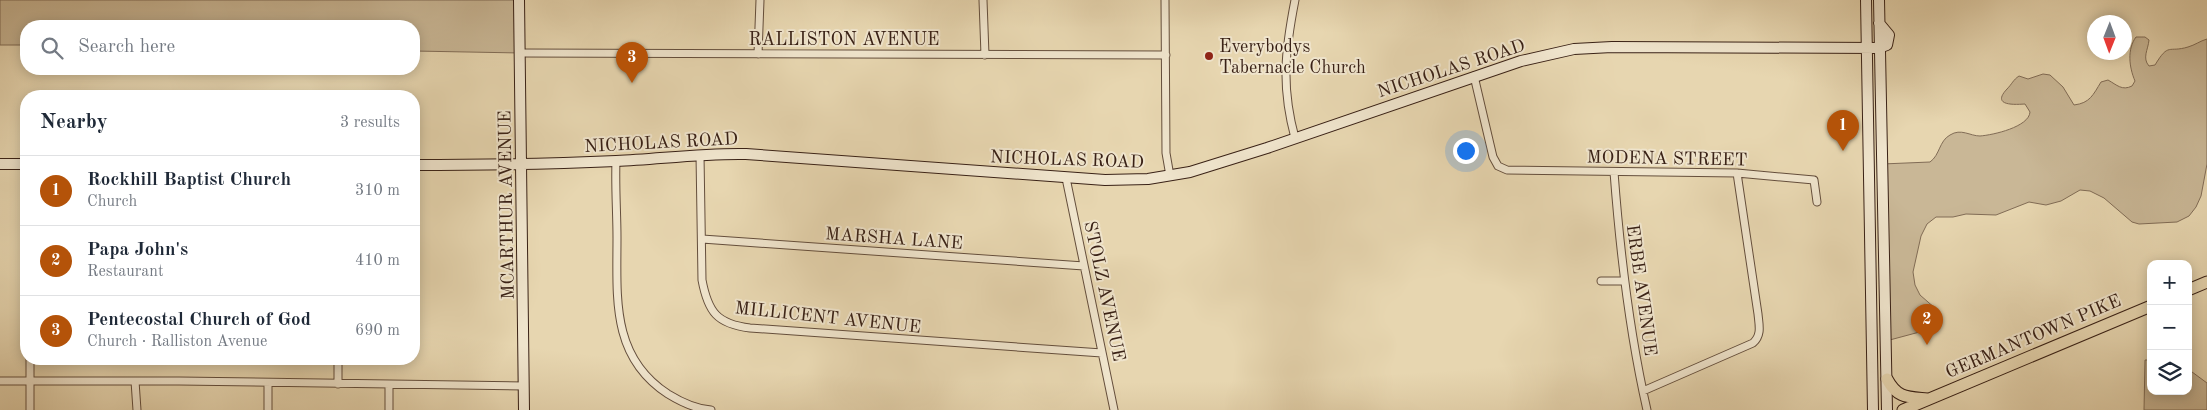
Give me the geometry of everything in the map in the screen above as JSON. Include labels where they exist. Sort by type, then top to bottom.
[{"type":"main road","points":[[2192,288],[2207,282]]},
{"type":"main road","name":"GERMANTOWN PIKE","points":[[1903,410],[2147,308]]},
{"type":"main road","points":[[1887,379],[1900,395],[1928,399]]},
{"type":"street","name":"MCARTHUR AVENUE","points":[[519,0],[524,410]]},
{"type":"street","points":[[758,54],[760,0]]},
{"type":"street","points":[[983,0],[985,55]]},
{"type":"street","points":[[1165,0],[1166,153],[1170,176]]},
{"type":"street","points":[[1295,0],[1285,65],[1288,106],[1295,138]]},
{"type":"street","points":[[1866,0],[1873,410]]},
{"type":"street","points":[[1879,0],[1879,22],[1890,35],[1887,45],[1879,48],[1887,410]]},
{"type":"street","name":"NICHOLAS ROAD","points":[[420,165],[616,161],[700,155],[764,155],[1066,178],[1120,180],[1170,176],[1211,167],[1474,76],[1545,54],[1588,48],[1879,48]]},
{"type":"street","name":"RALLISTON AVENUE","points":[[521,53],[1166,55]]},
{"type":"street","name":"MODENA STREET","points":[[1474,76],[1493,157],[1498,166],[1507,170],[1737,173],[1814,180],[1817,202]]},
{"type":"street","name":"MILLICENT AVENUE","points":[[700,155],[702,280],[708,303],[717,316],[737,326],[1102,353]]},
{"type":"street","points":[[616,161],[617,307],[626,345],[638,366],[656,385],[682,401],[711,410]]},
{"type":"street","points":[[0,164],[20,164]]},
{"type":"street","name":"ERBE AVENUE","points":[[1614,172],[1624,281],[1647,410]]},
{"type":"street","points":[[1643,391],[1753,343],[1759,335],[1752,265],[1737,173]]},
{"type":"street","name":"STOLZ AVENUE","points":[[1066,178],[1114,410]]},
{"type":"street","name":"MARSHA LANE","points":[[702,239],[1084,266]]},
{"type":"street","points":[[1601,281],[1624,281]]},
{"type":"street","points":[[30,365],[30,410]]},
{"type":"street","points":[[338,365],[338,384]]},
{"type":"street","points":[[0,381],[524,386]]},
{"type":"street","points":[[136,382],[137,410]]},
{"type":"street","points":[[268,383],[268,410]]},
{"type":"street","points":[[389,385],[389,410]]},
{"type":"shaded area","points":[[0,0],[519,0],[521,53],[420,51],[420,20],[20,20],[20,45],[0,45]]},
{"type":"shaded area","points":[[2136,37],[2145,37],[2149,40],[2146,60],[2149,66],[2155,65],[2166,51],[2188,47],[2207,39],[2207,164],[2201,196],[2189,216],[2177,222],[2139,224],[2132,222],[2104,198],[2090,191],[2080,190],[2061,201],[2046,205],[2029,202],[1996,215],[1966,214],[1953,217],[1936,217],[1927,224],[1921,236],[1913,272],[1915,285],[1920,295],[1936,309],[1937,317],[1935,323],[1927,330],[1886,341],[1882,164],[1930,162],[1936,156],[1946,138],[1954,133],[1962,132],[1980,136],[2001,132],[2024,122],[2030,112],[2025,104],[2009,104],[2002,101],[2003,94],[2019,76],[2028,79],[2043,74],[2050,75],[2063,87],[2074,105],[2087,100],[2101,82],[2108,80],[2122,88],[2132,86],[2135,81],[2130,64],[2133,42]]},
{"type":"shaded area","points":[[2145,360],[2147,360],[2147,395],[2192,395],[2192,372],[2207,383],[2207,410],[2144,410]]},
{"type":"place","name":"Everybodys Tabernacle Church","points":[[1209,56]]},
{"type":"place","name":"Pentecostal Church of God","points":[[632,83]]},
{"type":"place","name":"Rockhill Baptist Church","points":[[1843,151]]},
{"type":"place","name":"Papa John's","points":[[1927,345]]}]
